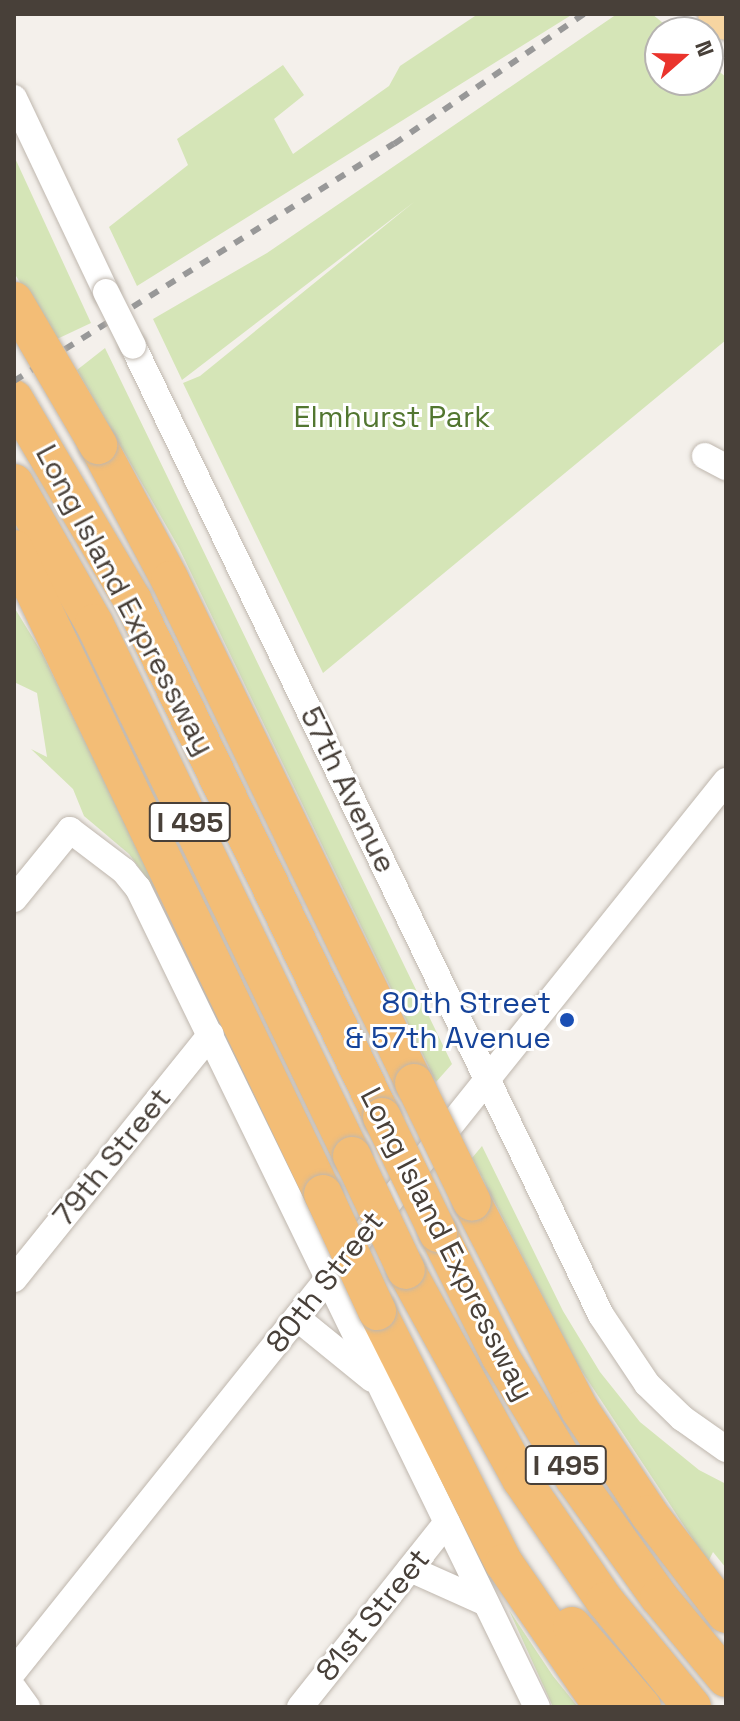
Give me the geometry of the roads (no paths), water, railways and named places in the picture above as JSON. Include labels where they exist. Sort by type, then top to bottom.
[{"type":"highway","points":[[14,301],[98,445],[170,580],[472,1202],[580,1410],[649,1514],[726,1614]]},
{"type":"highway","points":[[14,325],[98,445]]},
{"type":"highway","name":"Long Island Expressway","points":[[14,399],[133,601],[500,1356],[574,1478],[659,1597],[726,1678]]},
{"type":"highway","name":"Long Island Expressway","points":[[17,487],[94,623],[406,1270],[521,1479],[605,1601],[692,1707]]},
{"type":"highway","points":[[14,549],[377,1311],[462,1480],[524,1595],[603,1707]]},
{"type":"highway","points":[[14,592],[158,854]]},
{"type":"highway","points":[[462,1480],[559,1609],[642,1707]]},
{"type":"main road","points":[[715,14],[726,23]]},
{"type":"street","name":"57th Avenue","points":[[14,98],[618,1343],[673,1409],[726,1449]]},
{"type":"street","name":"80th Street","points":[[14,1671],[726,781]]},
{"type":"street","points":[[14,899],[70,830],[124,871],[138,888],[537,1707]]},
{"type":"street","name":"79th Street","points":[[14,1279],[211,1034]]},
{"type":"street","points":[[297,1318],[378,1384]]},
{"type":"street","name":"81st Street","points":[[300,1707],[447,1522]]},
{"type":"street","points":[[410,1569],[486,1603]]},
{"type":"street","points":[[14,1689],[27,1707]]},
{"type":"railway","points":[[14,381],[394,144],[584,14]]},
{"type":"place","name":"80th Street & 57th Avenue","points":[[567,1020]]},
{"type":"park label","name":"Elmhurst Park","points":[[392,417]]}]
